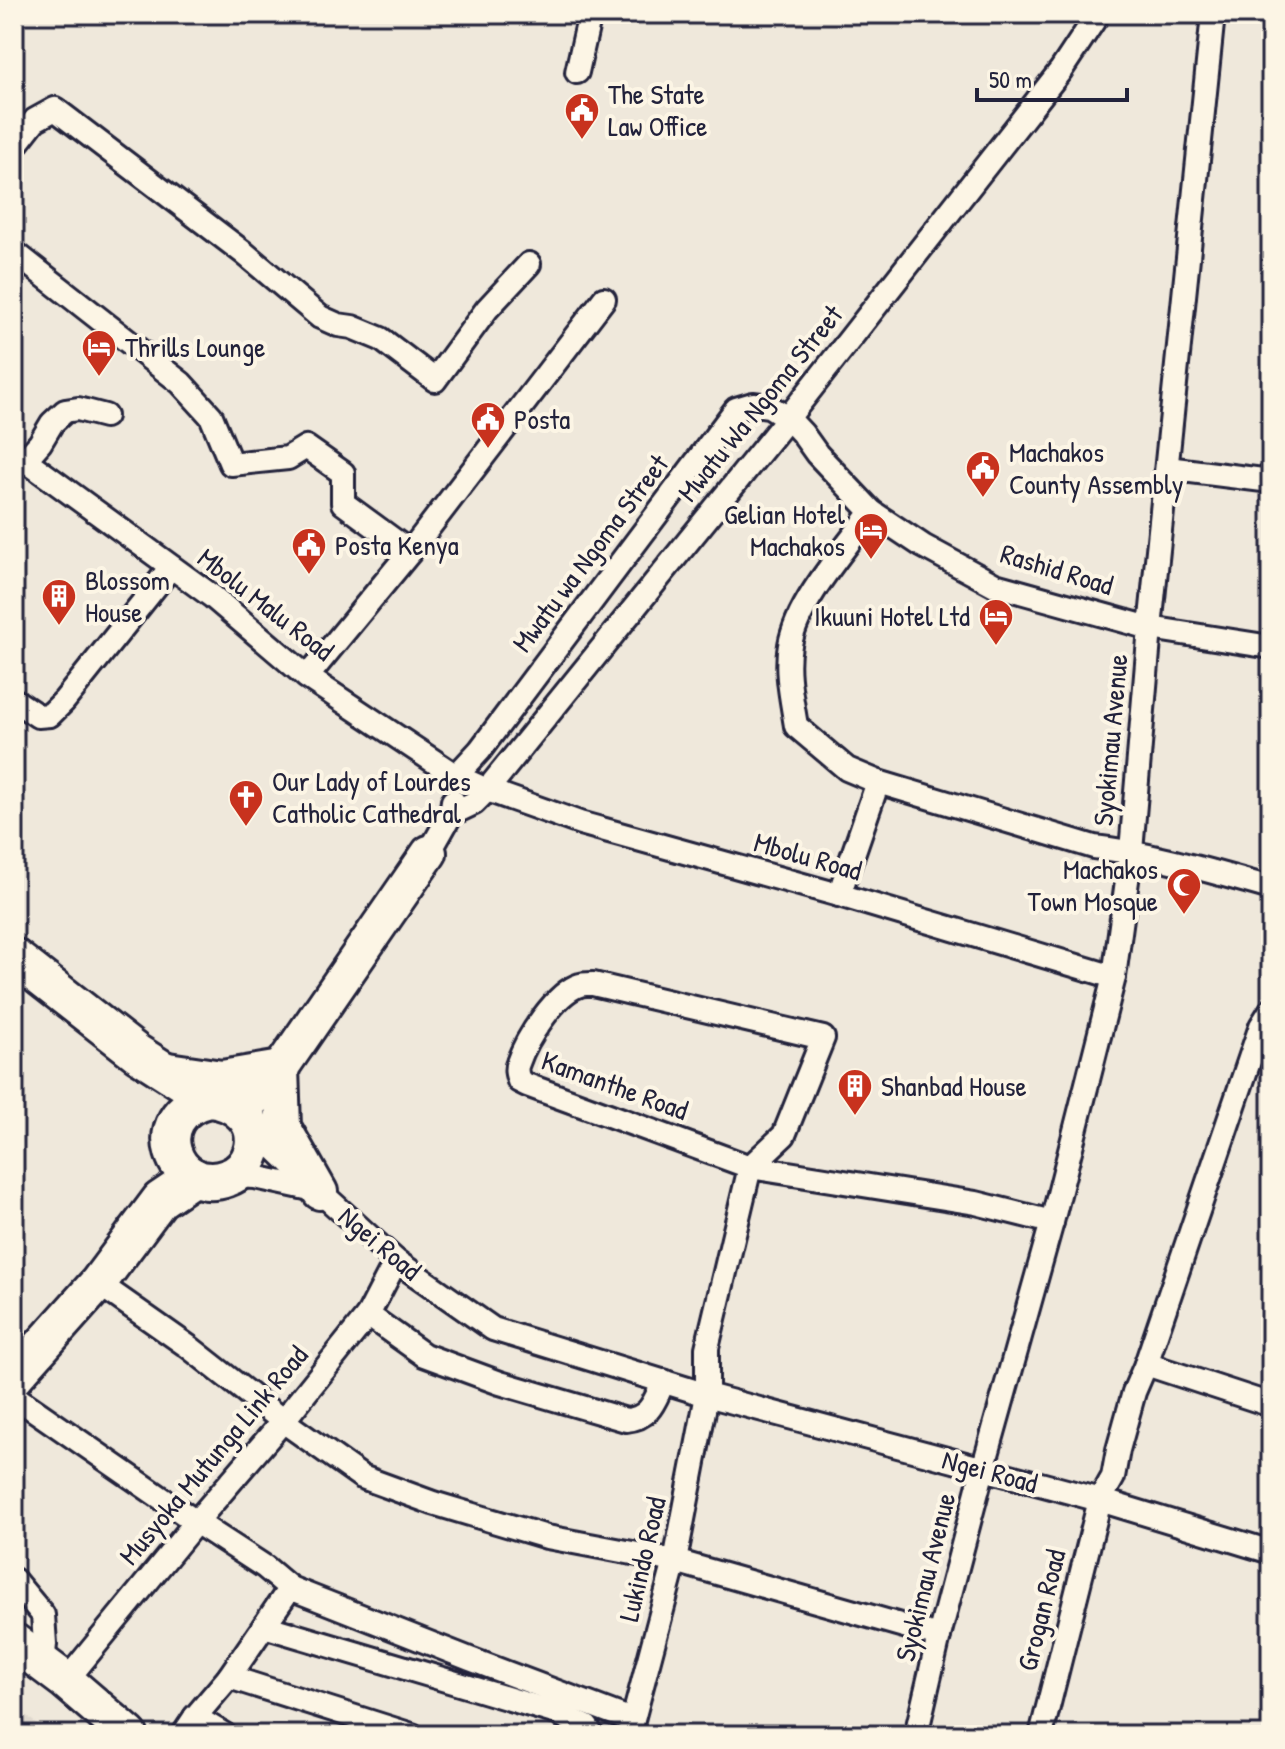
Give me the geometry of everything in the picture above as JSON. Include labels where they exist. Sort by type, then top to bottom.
[{"type":"highway","points":[[14,957],[149,1061],[234,1112],[254,1143],[244,1167],[233,1176],[207,1181],[179,1158],[160,1107],[149,1061]]},
{"type":"highway","points":[[14,1377],[98,1283],[160,1200],[179,1158],[172,1129],[186,1107],[197,1102],[234,1112]]},
{"type":"highway","points":[[14,1642],[129,1735]]},
{"type":"main road","points":[[234,1112],[281,1068],[429,853]]},
{"type":"main road","points":[[149,1061],[222,1078],[281,1068]]},
{"type":"main road","points":[[281,1068],[283,1127],[320,1192]]},
{"type":"street","points":[[577,72],[590,14]]},
{"type":"street","name":"Mwatu Wa Ngoma Street","points":[[451,814],[474,803],[487,790],[788,418],[1061,70],[1098,14]]},
{"type":"street","name":"Syokimau Avenue","points":[[916,1735],[939,1636],[1052,1222],[1114,977],[1131,851],[1150,628],[1213,14]]},
{"type":"street","points":[[14,147],[35,120],[55,109],[244,253],[320,317],[381,339],[435,380],[487,309],[529,264]]},
{"type":"street","points":[[14,252],[181,383],[211,416],[231,464],[288,458],[306,447],[343,473],[343,503],[410,552]]},
{"type":"street","points":[[307,677],[410,552],[604,299]]},
{"type":"street","name":"Mwatu wa Ngoma Street","points":[[456,776],[480,750],[736,409],[753,404],[769,406],[788,418]]},
{"type":"street","points":[[20,456],[40,443],[52,423],[65,411],[78,409],[105,416]]},
{"type":"street","name":"Rashid Road","points":[[788,418],[872,512],[923,546],[995,585],[1150,628],[1271,647]]},
{"type":"street","name":"Mbolu Malu Road","points":[[20,456],[213,597],[307,677],[456,776],[487,790]]},
{"type":"street","points":[[1167,468],[1271,481]]},
{"type":"street","points":[[872,512],[805,606],[795,626],[788,658],[796,726],[847,769],[878,782],[1094,847],[1131,851],[1271,888]]},
{"type":"street","points":[[14,700],[38,716],[50,715],[171,567]]},
{"type":"street","points":[[429,853],[451,814],[456,776]]},
{"type":"street","points":[[839,895],[878,782]]},
{"type":"street","name":"Mbolu Road","points":[[487,790],[580,823],[839,895],[1114,977]]},
{"type":"street","name":"Kamanthe Road","points":[[750,1167],[784,1135],[823,1038],[593,984],[581,984],[571,990],[539,1021],[517,1063],[519,1081],[750,1167],[976,1203],[1052,1222]]},
{"type":"street","name":"Grogan Road","points":[[1041,1735],[1100,1500],[1113,1477],[1134,1392],[1261,1026],[1271,1010]]},
{"type":"street","name":"Ngei Road","points":[[234,1112],[396,1261],[493,1329],[707,1395],[1100,1500],[1271,1552]]},
{"type":"street","points":[[707,1395],[707,1348],[750,1167]]},
{"type":"street","name":"Ngei Road","points":[[233,1176],[266,1179],[320,1192]]},
{"type":"street","name":"Musyoka Mutunga Link Road","points":[[55,1673],[196,1522],[283,1421],[368,1315],[396,1261]]},
{"type":"street","points":[[98,1283],[362,1477],[433,1503],[547,1537],[675,1561],[939,1636]]},
{"type":"street","points":[[368,1315],[424,1355],[500,1383],[626,1420],[638,1419],[646,1413],[664,1381]]},
{"type":"street","points":[[1146,1364],[1271,1405]]},
{"type":"street","name":"Lukindo Road","points":[[630,1727],[675,1561],[707,1395]]},
{"type":"street","points":[[14,1396],[265,1567],[290,1588],[630,1727]]},
{"type":"street","points":[[14,1580],[43,1615],[45,1644],[55,1673]]},
{"type":"street","points":[[225,1735],[189,1726],[229,1677],[290,1588]]},
{"type":"street","points":[[264,1626],[557,1713],[587,1727],[592,1735]]},
{"type":"street","points":[[229,1677],[412,1735]]},
{"type":"shaded area","points":[[14,1706],[51,1735],[14,1735]]},
{"type":"place","name":"The State Law Office","points":[[582,141]]},
{"type":"place","name":"Thrills Lounge","points":[[99,378]]},
{"type":"place","name":"Posta","points":[[488,450]]},
{"type":"place","name":"Machakos County Assembly","points":[[983,499]]},
{"type":"place","name":"Gelian Hotel Machakos","points":[[871,561]]},
{"type":"place","name":"Posta Kenya","points":[[309,576]]},
{"type":"place","name":"Blossom House","points":[[59,627]]},
{"type":"place","name":"Ikuuni Hotel Ltd","points":[[996,647]]},
{"type":"place","name":"Our Lady of Lourdes Catholic Cathedral","points":[[246,828]]},
{"type":"place","name":"Machakos Town Mosque","points":[[1184,916]]},
{"type":"place","name":"Shanbad House","points":[[855,1117]]}]
